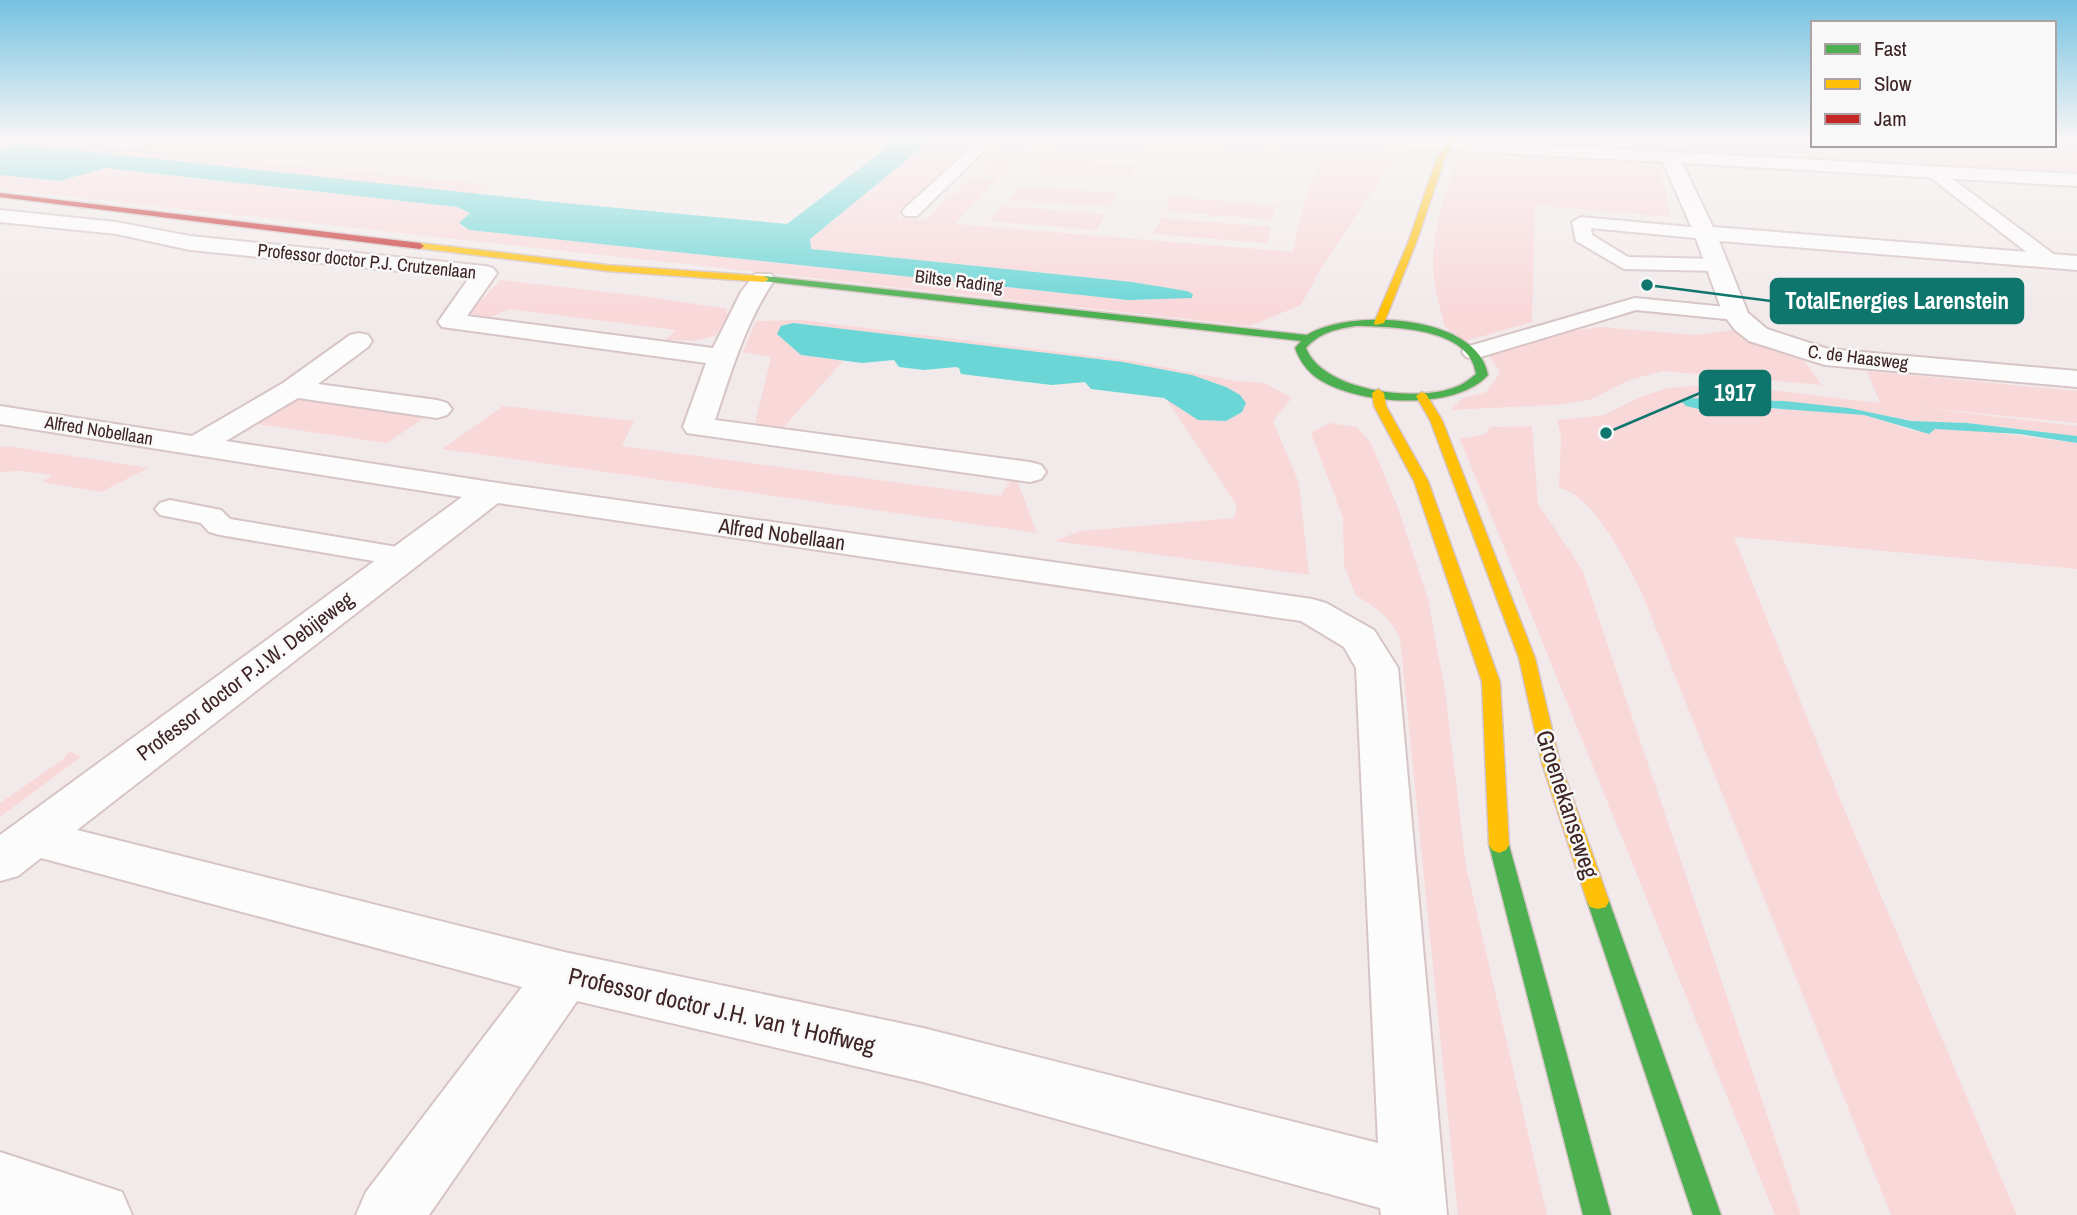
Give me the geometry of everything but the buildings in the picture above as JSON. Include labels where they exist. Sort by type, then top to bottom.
[{"type":"main road","name":"Biltse Rading","points":[[13,197],[607,268],[682,282],[758,285],[1306,338]]},
{"type":"main road","points":[[1379,323],[1430,197]]},
{"type":"main road","points":[[1412,243],[1414,279]]},
{"type":"main road","name":"Biltse Rading","points":[[758,285],[1239,347]]},
{"type":"main road","points":[[1416,321],[1474,352],[1482,363],[1482,375],[1471,385],[1450,393],[1422,396],[1378,393],[1336,381],[1296,358],[1306,338],[1335,326],[1379,323],[1416,321]]},
{"type":"main road","points":[[1378,393],[1380,406],[1421,481],[1491,682],[1498,841],[1597,1215]]},
{"type":"main road","name":"Groenekanseweg","points":[[1422,396],[1436,420],[1527,658],[1551,763],[1707,1215]]},
{"type":"street","name":"C. de Haasweg","points":[[1688,197],[1736,314],[1744,325],[1758,335],[1825,357],[2077,379]]},
{"type":"street","points":[[0,205],[23,198]]},
{"type":"street","name":"Professor doctor P.J. Crutzenlaan","points":[[0,216],[116,229],[190,243],[485,273],[452,323],[722,357]]},
{"type":"street","points":[[1705,233],[2077,263]]},
{"type":"street","points":[[758,285],[722,357],[698,426],[1030,472]]},
{"type":"street","points":[[198,444],[293,389],[359,341]]},
{"type":"street","points":[[293,389],[437,409]]},
{"type":"street","name":"Alfred Nobellaan","points":[[3,417],[198,444],[491,492],[1312,611],[1360,639],[1377,668],[1413,1200]]},
{"type":"street","name":"Professor doctor P.J.W. Debijeweg","points":[[16,849],[491,492]]},
{"type":"street","name":"Professor doctor J.H. van 't Hoffweg","points":[[16,849],[923,1055],[1413,1200]]},
{"type":"street","points":[[388,1215],[564,975]]},
{"type":"street","points":[[0,1184],[99,1215]]},
{"type":"lane","points":[[911,212],[927,197]]},
{"type":"lane","points":[[1966,197],[2049,260]]},
{"type":"lane","points":[[1705,233],[1581,222],[1583,237],[1630,283],[1736,314]]},
{"type":"lane","points":[[1474,352],[1630,283],[1718,265]]},
{"type":"lane","points":[[170,509],[211,516],[220,526],[403,557]]},
{"type":"shaded area","points":[[70,197],[364,197],[457,207],[470,213],[460,226],[469,230],[1128,300],[1187,291],[1132,282],[811,249],[810,239],[862,197],[919,197],[896,218],[926,220],[950,197],[981,197],[955,224],[1293,252],[1306,197],[1369,197],[1320,270],[1301,305],[1250,326]]},
{"type":"shaded area","points":[[1011,197],[1117,197],[1110,207],[1008,200]]},
{"type":"shaded area","points":[[1172,197],[1276,205],[1272,220],[1164,211]]},
{"type":"shaded area","points":[[1445,197],[1666,197],[1671,217],[1535,205],[1532,322],[1466,341],[1445,327],[1435,284],[1434,249]]},
{"type":"shaded area","points":[[1002,206],[1106,214],[1096,230],[989,221]]},
{"type":"shaded area","points":[[1161,218],[1271,227],[1267,243],[1153,234]]},
{"type":"shaded area","points":[[501,280],[658,298],[727,309],[727,320],[715,336],[693,341],[665,340],[676,330],[509,309],[489,318],[469,313]]},
{"type":"shaded area","points":[[802,320],[1132,361],[1236,381],[1265,383],[1292,398],[1273,421],[1299,483],[1309,575],[1054,541],[1081,531],[1234,518],[1237,506],[1167,400],[1192,375],[1123,362],[793,323],[801,355],[843,361],[783,428],[755,423],[771,357],[743,352],[756,321]]},
{"type":"shaded area","points":[[1600,327],[1696,335],[1734,330],[1757,343],[1804,361],[1822,385],[1662,371],[1627,381],[1590,400],[1554,405],[1451,410],[1463,398],[1486,392],[1500,373],[1488,354],[1555,333]]},
{"type":"shaded area","points":[[1867,371],[2077,391],[2077,423],[1913,407],[2077,426],[2077,436],[1967,423],[1911,421],[1849,408],[1705,398],[1699,409],[1796,409],[1865,415],[1914,431],[1976,430],[2077,443],[2077,569],[1734,537],[1842,804],[2017,1215],[1891,1215],[1641,591],[1596,516],[1572,493],[1559,488],[1561,437],[1557,420],[1604,415],[1640,397],[1668,388],[1719,384],[1880,403]]},
{"type":"shaded area","points":[[323,396],[430,414],[387,443],[248,423],[291,400]]},
{"type":"shaded area","points":[[503,406],[634,421],[622,446],[1000,496],[1015,475],[1037,533],[442,449]]},
{"type":"shaded area","points":[[1329,423],[1357,427],[1371,443],[1397,505],[1428,599],[1445,691],[1466,866],[1547,1215],[1458,1215],[1400,639],[1382,613],[1356,596],[1344,565],[1343,518],[1311,433]]},
{"type":"shaded area","points":[[1532,426],[1538,504],[1582,569],[1801,1215],[1775,1215],[1460,439],[1485,434],[1490,427]]},
{"type":"shaded area","points":[[8,446],[148,468],[101,492],[42,482],[52,475],[21,471],[0,472],[0,447]]},
{"type":"shaded area","points":[[70,751],[81,757],[0,817],[0,803],[62,760]]},
{"type":"water","points":[[364,197],[505,197],[787,224],[823,197],[862,197],[810,239],[811,249],[1132,282],[1193,294],[1192,298],[1128,300],[469,230],[459,223],[470,213],[457,207]]},
{"type":"water","points":[[793,323],[1123,362],[1192,375],[1226,387],[1240,395],[1246,403],[1242,412],[1226,421],[1198,420],[1164,398],[1091,389],[1085,382],[1052,385],[961,374],[956,367],[924,370],[899,367],[894,360],[862,363],[801,355],[777,334],[781,326]]},
{"type":"water","points":[[1686,398],[1784,401],[1849,408],[1911,421],[1967,423],[2077,436],[2077,443],[2019,434],[1935,429],[1929,434],[1864,415],[1769,408],[1699,409],[1686,406],[1681,401]]},
{"type":"traffic: fast","points":[[764,279],[1306,338]]},
{"type":"traffic: fast","points":[[1356,323],[1405,326],[1441,333],[1456,339],[1478,359],[1482,375],[1454,392],[1398,396],[1355,389],[1335,382],[1319,374],[1307,363],[1300,348],[1312,337],[1332,327],[1356,323]]},
{"type":"traffic: fast","points":[[1499,845],[1597,1215]]},
{"type":"traffic: fast","points":[[1598,901],[1707,1215]]},
{"type":"traffic: slow","points":[[1379,323],[1428,197]]},
{"type":"traffic: slow","points":[[420,246],[607,268],[764,279]]},
{"type":"traffic: slow","points":[[1378,393],[1380,406],[1421,481],[1491,682],[1499,845]]},
{"type":"traffic: slow","points":[[1422,396],[1436,420],[1527,658],[1551,763],[1598,901]]},
{"type":"traffic: jam","points":[[14,197],[420,246]]},
{"type":"place","name":"TotalEnergies Larenstein","points":[[1647,285]]},
{"type":"place","name":"1917","points":[[1606,433]]}]
